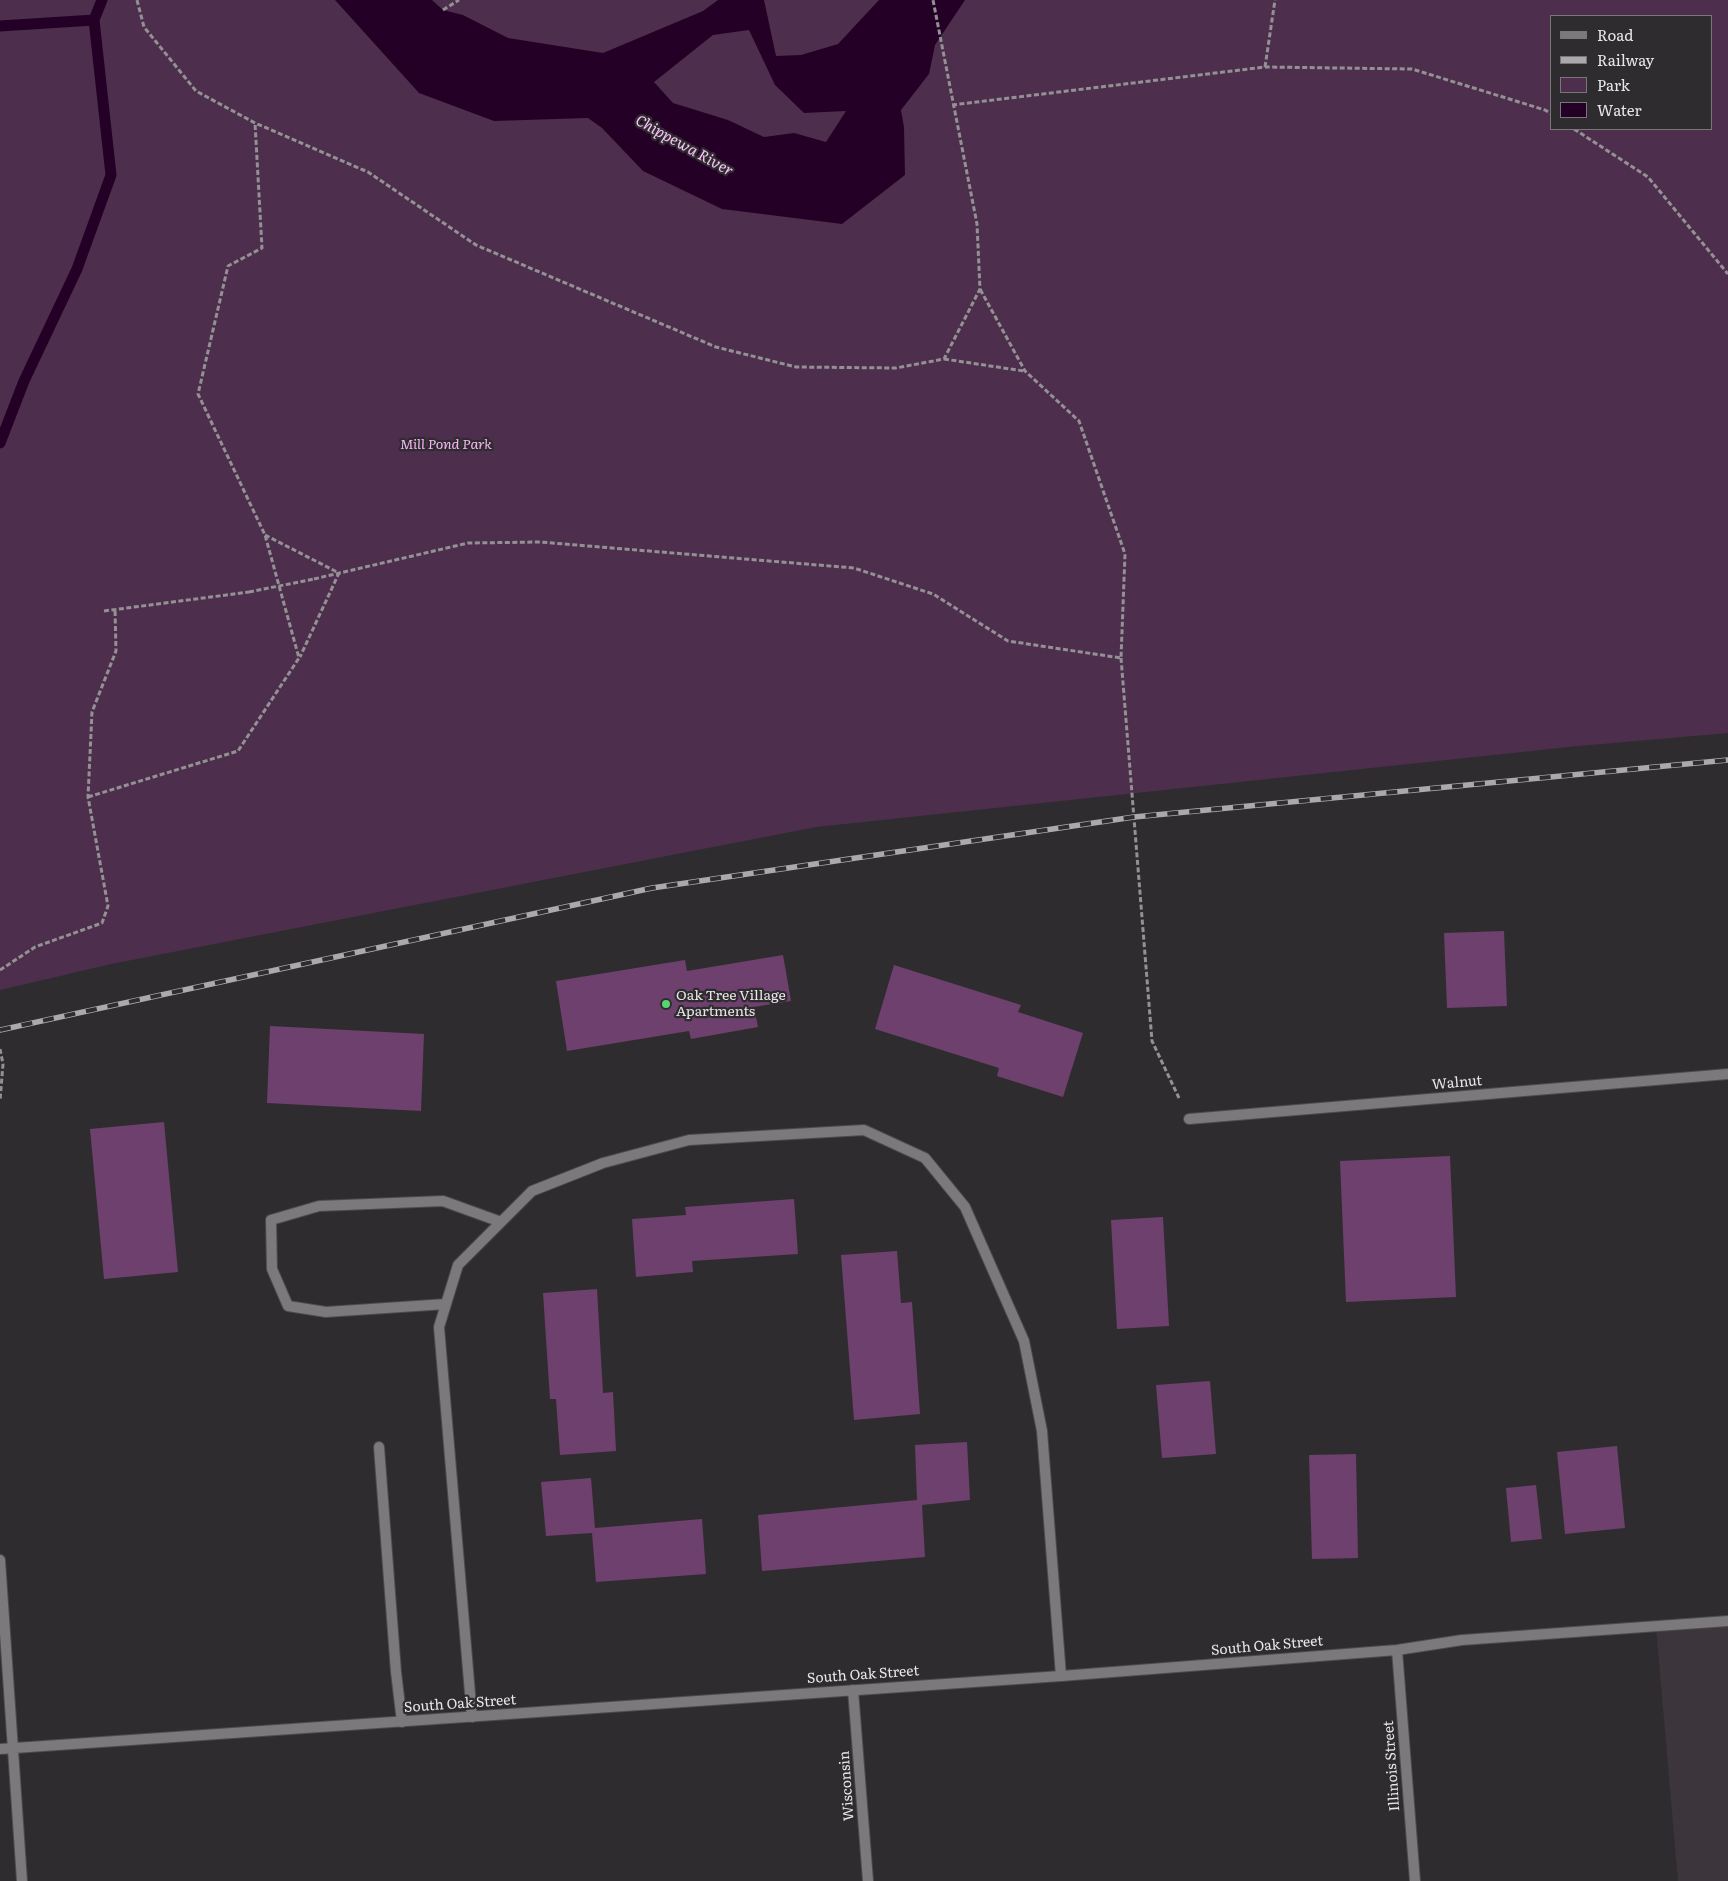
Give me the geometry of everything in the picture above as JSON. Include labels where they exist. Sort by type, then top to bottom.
[{"type":"street","name":"Walnut","points":[[1189,1119],[1728,1074]]},
{"type":"street","points":[[472,1717],[439,1327],[458,1265],[532,1191],[604,1163],[689,1140],[864,1130],[925,1158],[965,1207],[1024,1342],[1042,1432],[1061,1676]]},
{"type":"street","points":[[446,1304],[326,1312],[288,1306],[272,1269],[271,1220],[319,1206],[444,1201],[501,1222]]},
{"type":"street","points":[[379,1447],[396,1672],[402,1722]]},
{"type":"street","points":[[0,1560],[22,1881]]},
{"type":"street","name":"South Oak Street","points":[[0,1748],[1061,1676],[1397,1650],[1462,1640],[1728,1621]]},
{"type":"street","name":"Illinois Street","points":[[1397,1650],[1415,1881]]},
{"type":"street","name":"Wisconsin","points":[[853,1690],[868,1881]]},
{"type":"path","points":[[137,0],[144,27],[196,91],[255,123],[368,172],[476,245],[716,347],[796,367],[896,368],[944,359],[1024,371]]},
{"type":"path","points":[[443,10],[459,0]]},
{"type":"path","points":[[933,0],[952,105],[977,224],[980,289],[1024,371],[1079,421],[1125,554],[1121,658],[1152,1041],[1189,1119]]},
{"type":"path","points":[[1266,67],[1275,0]]},
{"type":"path","points":[[952,105],[1266,67],[1412,69],[1550,113]]},
{"type":"path","points":[[255,123],[262,248],[228,266],[198,394],[265,535],[299,658]]},
{"type":"path","points":[[1576,130],[1648,177],[1728,274]]},
{"type":"path","points":[[944,359],[980,289]]},
{"type":"path","points":[[265,535],[339,573]]},
{"type":"path","points":[[104,610],[248,592],[314,579],[468,543],[540,542],[854,568],[933,594],[1008,641],[1121,658]]},
{"type":"path","points":[[88,797],[238,751],[299,658],[339,573]]},
{"type":"path","points":[[0,970],[35,947],[102,923],[108,906],[88,797],[92,712],[116,651],[115,609]]},
{"type":"path","points":[[0,1049],[3,1064],[0,1101]]},
{"type":"shaded area","points":[[1728,1622],[1728,1881],[1678,1881],[1656,1627]]},
{"type":"green space","name":"Mill Pond Park","points":[[0,0],[1728,0],[1728,733],[1578,746],[816,827],[111,964],[0,990]]},
{"type":"water","name":"Chippewa River","points":[[335,0],[432,0],[443,10],[463,15],[508,38],[603,53],[703,11],[718,0],[764,0],[776,56],[801,55],[838,44],[879,0],[965,0],[935,45],[929,74],[901,110],[904,127],[905,175],[842,224],[722,209],[643,171],[602,128],[588,118],[494,121],[419,93]],"holes":[[[749,30],[775,85],[804,113],[846,111],[826,142],[794,133],[764,137],[728,120],[673,103],[654,82],[713,35]]]},
{"type":"building","points":[[1504,931],[1507,1006],[1447,1008],[1444,933]]},
{"type":"building","name":"Oak Tree Village Apartments","points":[[783,955],[791,1001],[754,1007],[758,1027],[691,1039],[689,1031],[567,1051],[556,981],[685,960],[687,971]]},
{"type":"building","points":[[894,965],[1021,1005],[1018,1012],[1083,1033],[1063,1097],[997,1076],[999,1068],[875,1029]]},
{"type":"building","points":[[270,1026],[424,1034],[421,1111],[267,1103]]},
{"type":"building","points":[[164,1122],[178,1272],[104,1279],[90,1129]]},
{"type":"building","points":[[1450,1156],[1456,1297],[1346,1302],[1340,1161]]},
{"type":"building","points":[[794,1199],[798,1254],[692,1261],[693,1272],[636,1277],[632,1219],[686,1215],[685,1207]]},
{"type":"building","points":[[1163,1217],[1169,1326],[1117,1329],[1111,1220]]},
{"type":"building","points":[[897,1251],[901,1303],[912,1302],[920,1414],[854,1420],[841,1255]]},
{"type":"building","points":[[597,1289],[603,1393],[613,1392],[616,1451],[560,1455],[556,1399],[550,1399],[543,1293]]},
{"type":"building","points":[[1210,1381],[1216,1454],[1162,1458],[1156,1385]]},
{"type":"building","points":[[967,1442],[970,1500],[922,1505],[925,1557],[762,1571],[758,1515],[917,1500],[915,1445]]},
{"type":"building","points":[[1617,1446],[1625,1528],[1565,1534],[1557,1452]]},
{"type":"building","points":[[1356,1454],[1358,1558],[1312,1559],[1309,1455]]},
{"type":"building","points":[[591,1478],[595,1528],[702,1519],[706,1574],[596,1582],[592,1533],[546,1536],[541,1482]]},
{"type":"building","points":[[1536,1485],[1542,1539],[1511,1542],[1506,1488]]},
{"type":"waterway","points":[[0,26],[94,20],[102,0]]},
{"type":"waterway","points":[[0,443],[24,381],[77,269],[111,175],[94,20]]},
{"type":"railway","points":[[0,1030],[652,888],[1134,817],[1728,760]]},
{"type":"place","name":"Oak Tree Village Apartments","points":[[666,1004]]}]
